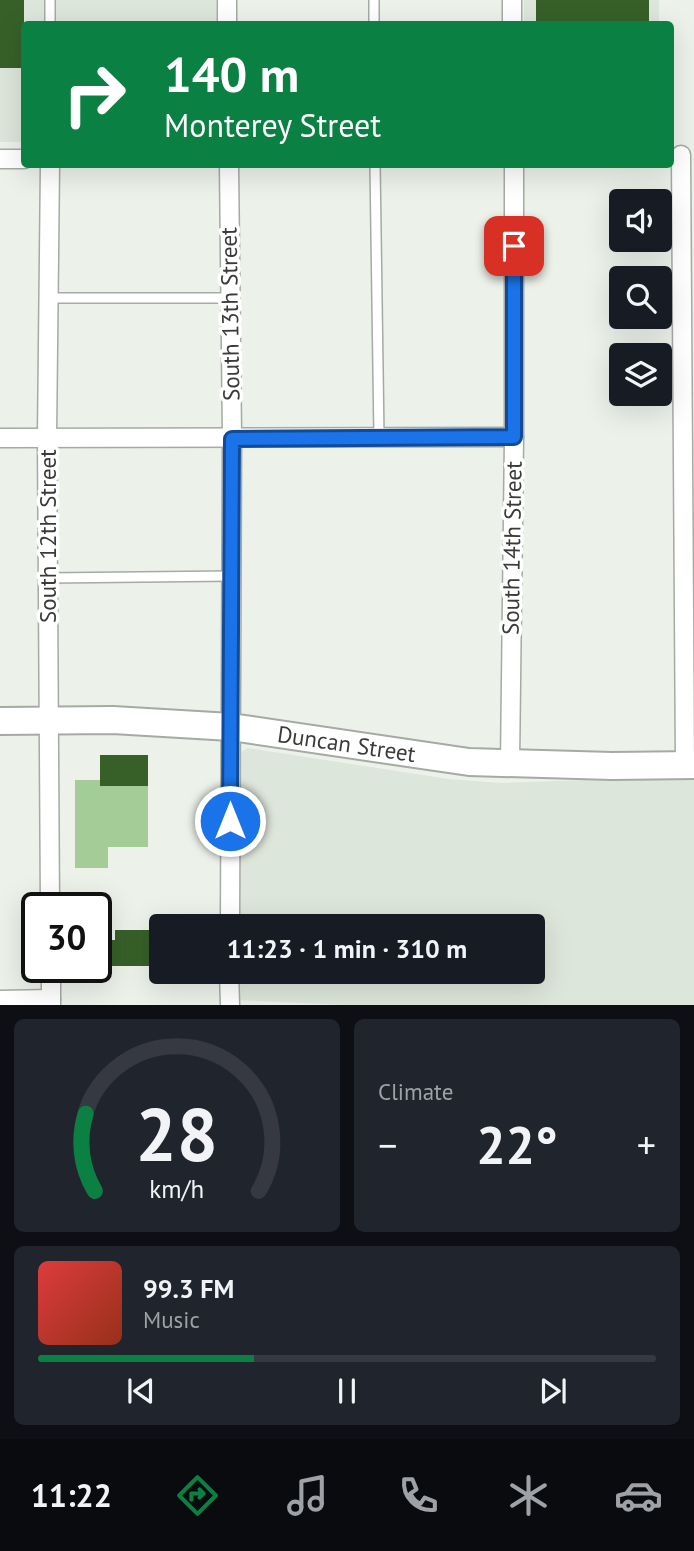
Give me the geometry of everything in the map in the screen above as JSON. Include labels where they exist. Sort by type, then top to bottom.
[{"type":"street","points":[[227,0],[227,21]]},
{"type":"street","points":[[512,0],[512,21]]},
{"type":"street","points":[[682,155],[690,765]]},
{"type":"street","points":[[0,159],[21,159]]},
{"type":"street","name":"South 12th Street","points":[[50,168],[47,438],[50,892]]},
{"type":"street","name":"South 13th Street","points":[[229,168],[232,439],[230,914]]},
{"type":"street","name":"South 14th Street","points":[[510,764],[514,168]]},
{"type":"street","points":[[0,438],[514,437]]},
{"type":"street","name":"Duncan Street","points":[[0,721],[113,720],[231,727],[469,762],[690,765]]},
{"type":"street","points":[[0,1000],[51,1002],[51,983]]},
{"type":"street","points":[[229,984],[230,1005]]},
{"type":"lane","points":[[50,0],[50,21]]},
{"type":"lane","points":[[373,0],[374,21]]},
{"type":"lane","points":[[375,168],[379,437]]},
{"type":"lane","points":[[49,298],[230,298]]},
{"type":"lane","points":[[47,578],[232,576]]},
{"type":"shaded area","points":[[0,0],[216,0],[216,21],[21,21],[21,142],[0,142]]},
{"type":"shaded area","points":[[524,0],[659,0],[659,21],[524,21]]},
{"type":"shaded area","points":[[248,748],[448,779],[501,783],[694,776],[694,1005],[343,1005],[239,1000],[239,984],[545,984],[545,914],[239,914],[239,753]]},
{"type":"green space","points":[[75,780],[100,780],[101,786],[148,786],[148,847],[108,847],[108,868],[75,868]]},
{"type":"building","points":[[0,0],[24,0],[21,68],[0,68]]},
{"type":"building","points":[[536,0],[649,0],[649,21],[536,21]]},
{"type":"building","points":[[100,755],[148,755],[148,786],[100,786]]},
{"type":"building","points":[[115,930],[149,930],[149,966],[112,966],[112,940],[115,940]]},
{"type":"route","points":[[230,821],[232,439],[514,437],[514,246]]}]
